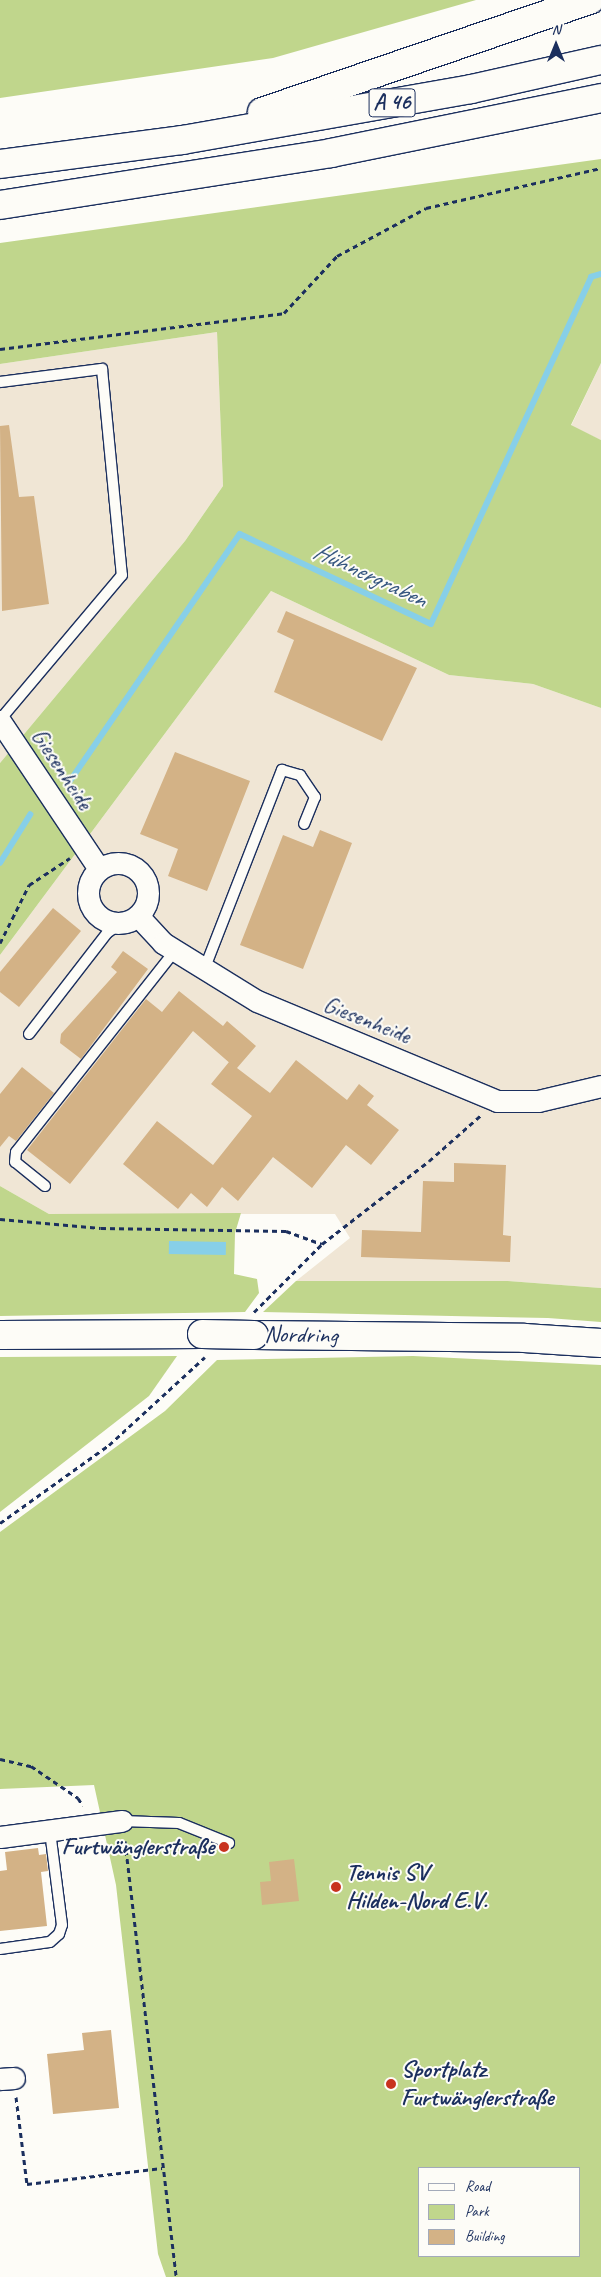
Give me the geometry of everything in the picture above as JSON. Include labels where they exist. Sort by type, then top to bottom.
[{"type":"main road","points":[[182,140],[590,0]]},
{"type":"main road","name":"A 46","points":[[0,164],[182,140],[471,88],[601,60]]},
{"type":"main road","name":"A 46","points":[[0,205],[331,153],[594,100]]},
{"type":"main road","name":"Nordring","points":[[0,1335],[204,1345],[254,1323],[601,1343]]},
{"type":"street","name":"Giesenheide","points":[[0,720],[83,850],[99,869]]},
{"type":"street","points":[[118,862],[138,870],[148,888],[146,903],[129,920],[101,919],[89,904],[88,885],[99,869],[118,862]]},
{"type":"street","name":"Giesenheide","points":[[129,920],[204,971],[290,1017],[497,1101],[538,1101],[601,1086]]},
{"type":"street","points":[[0,1837],[122,1821]]},
{"type":"lane","points":[[0,382],[102,369],[122,575],[0,720]]},
{"type":"lane","points":[[204,971],[282,770],[300,775],[315,797],[304,824]]},
{"type":"lane","points":[[29,1034],[107,933],[129,920]]},
{"type":"lane","points":[[45,1186],[15,1162],[13,1157],[175,951]]},
{"type":"lane","points":[[122,1821],[180,1823],[229,1843]]},
{"type":"lane","points":[[0,1949],[50,1942],[59,1934],[62,1925],[50,1831]]},
{"type":"path","points":[[0,349],[284,313],[337,256],[426,208],[601,168]]},
{"type":"path","points":[[0,943],[29,885],[83,850]]},
{"type":"path","points":[[254,1323],[322,1244],[429,1161],[497,1101]]},
{"type":"path","points":[[0,1219],[101,1228],[286,1231],[322,1244]]},
{"type":"path","points":[[0,1523],[109,1444],[204,1345]]},
{"type":"path","points":[[0,1759],[31,1766],[78,1798],[85,1810]]},
{"type":"path","points":[[122,1821],[176,2277]]},
{"type":"path","points":[[18,2114],[27,2184],[162,2168]]},
{"type":"shaded area","points":[[217,332],[223,486],[185,541],[0,763],[0,364]]},
{"type":"shaded area","points":[[601,363],[601,440],[571,426]]},
{"type":"shaded area","points":[[271,591],[449,675],[533,684],[601,708],[601,1288],[508,1281],[296,1281],[350,1238],[335,1214],[49,1214],[0,1186],[0,955]]},
{"type":"green space","points":[[0,0],[476,0],[273,58],[0,98]]},
{"type":"green space","points":[[601,159],[601,363],[571,425],[601,440],[601,708],[533,684],[449,675],[271,591],[0,955],[0,763],[185,541],[223,486],[217,332],[0,364],[0,243]]},
{"type":"green space","points":[[0,1186],[49,1214],[241,1213],[235,1233],[234,1274],[257,1279],[259,1293],[245,1312],[0,1316]]},
{"type":"green space","points":[[296,1281],[508,1281],[601,1288],[601,1322],[548,1318],[263,1312]]},
{"type":"green space","points":[[177,1356],[149,1396],[0,1512],[0,1357]]},
{"type":"green space","points":[[413,1356],[601,1365],[601,2277],[166,2277],[158,2254],[116,1885],[94,1785],[0,1789],[0,1532],[165,1411],[217,1360]]},
{"type":"water","points":[[169,1241],[226,1242],[226,1255],[169,1254]]},
{"type":"building","points":[[9,425],[19,497],[34,496],[49,604],[2,611],[0,426]]},
{"type":"building","points":[[286,611],[417,668],[382,741],[274,692],[294,640],[277,632]]},
{"type":"building","points":[[175,752],[250,781],[207,891],[168,876],[178,849],[140,834]]},
{"type":"building","points":[[320,830],[352,843],[303,969],[240,945],[283,835],[313,847]]},
{"type":"building","points":[[53,908],[81,931],[19,1007],[0,992],[0,972]]},
{"type":"building","points":[[123,951],[148,969],[81,1059],[60,1043],[61,1034],[117,972],[111,967]]},
{"type":"building","points":[[179,991],[223,1026],[227,1021],[256,1046],[237,1068],[270,1093],[296,1060],[347,1100],[359,1084],[374,1096],[367,1105],[399,1130],[371,1165],[346,1145],[312,1188],[273,1157],[238,1201],[222,1187],[207,1207],[191,1193],[178,1209],[123,1164],[157,1121],[213,1165],[252,1116],[211,1084],[229,1062],[193,1031],[70,1184],[27,1150],[146,999],[162,1012]]},
{"type":"building","points":[[22,1067],[54,1093],[16,1141],[9,1136],[0,1147],[0,1094]]},
{"type":"building","points":[[454,1163],[506,1165],[503,1235],[511,1236],[510,1262],[361,1257],[362,1230],[421,1232],[423,1181],[454,1182]]},
{"type":"building","points":[[38,1848],[39,1855],[46,1854],[48,1871],[41,1872],[47,1926],[0,1931],[0,1871],[7,1870],[5,1852]]},
{"type":"building","points":[[294,1859],[299,1901],[262,1905],[260,1882],[271,1881],[269,1862]]},
{"type":"building","points":[[111,2030],[119,2108],[53,2114],[47,2054],[84,2050],[82,2033]]},
{"type":"waterway","name":"Hühnergraben","points":[[68,784],[240,534],[431,624],[591,277],[601,274]]},
{"type":"waterway","name":"Hühnergraben","points":[[0,863],[30,815]]},
{"type":"place","name":"Furtwänglerstraße","points":[[224,1847]]},
{"type":"place","name":"Tennis SV Hilden-Nord E.V.","points":[[336,1887]]},
{"type":"place","name":"Sportplatz Furtwänglerstraße","points":[[391,2084]]}]
